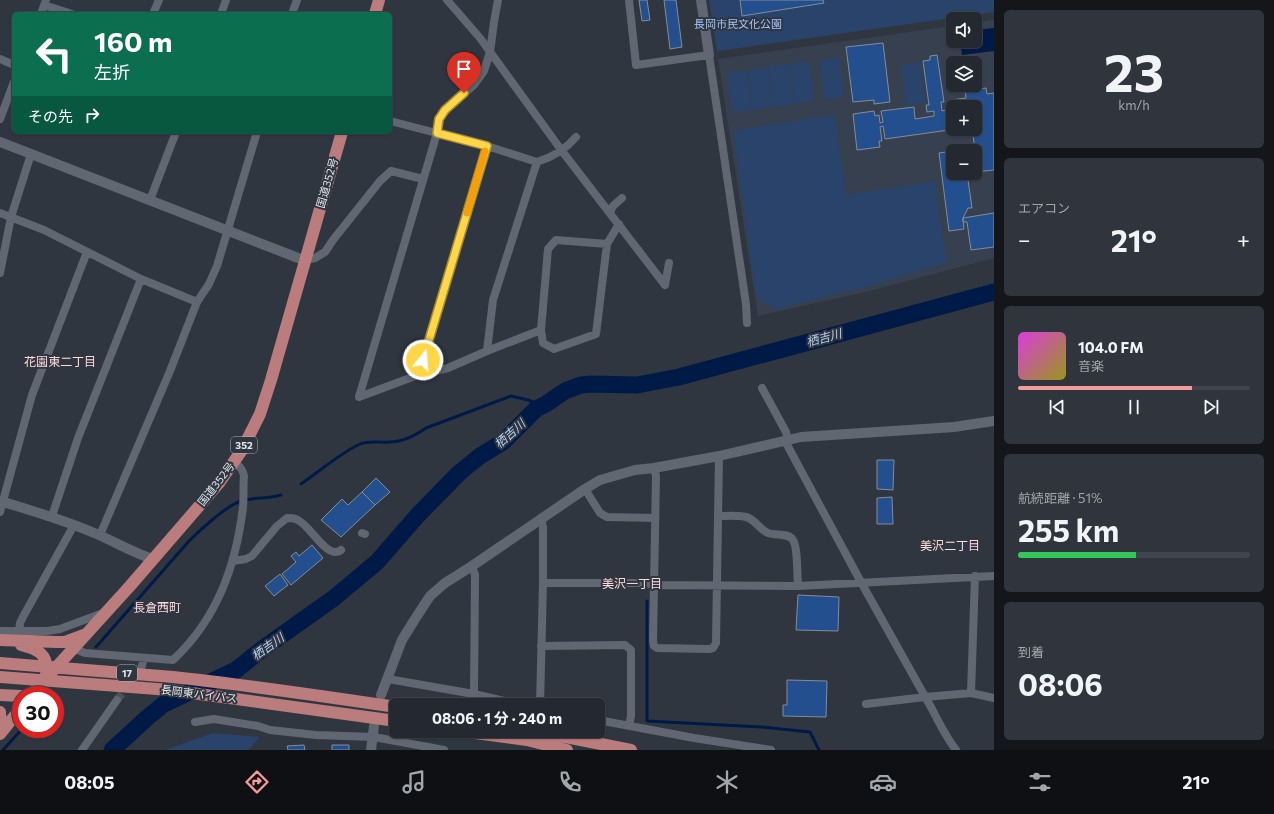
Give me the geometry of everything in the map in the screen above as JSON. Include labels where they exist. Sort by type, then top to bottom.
[{"type":"highway","points":[[376,12],[379,0]]},
{"type":"highway","name":"国道352号","points":[[42,684],[204,502],[242,450],[260,414],[271,380],[341,134]]},
{"type":"highway","points":[[0,642],[65,642],[85,634]]},
{"type":"highway","points":[[0,642],[28,647],[41,653],[47,665],[42,684]]},
{"type":"highway","name":"長岡東バイパス","points":[[0,663],[99,670],[253,687],[389,706]]},
{"type":"highway","name":"長岡東バイパス","points":[[0,677],[170,690],[389,720]]},
{"type":"highway","points":[[0,695],[12,696]]},
{"type":"highway","points":[[0,712],[0,729]]},
{"type":"highway","points":[[0,734],[12,719]]},
{"type":"highway","points":[[491,738],[542,750]]},
{"type":"highway","points":[[513,738],[567,750]]},
{"type":"highway","points":[[571,738],[639,750]]},
{"type":"street","points":[[154,12],[159,0]]},
{"type":"street","points":[[222,12],[226,0]]},
{"type":"street","points":[[293,12],[297,0]]},
{"type":"street","points":[[447,0],[490,52],[562,151],[665,285],[670,263]]},
{"type":"street","points":[[498,0],[490,52],[484,71],[474,85],[445,110],[439,119],[437,133],[359,397],[418,375],[448,368],[541,330]]},
{"type":"street","points":[[629,0],[636,65],[709,55]]},
{"type":"street","points":[[701,0],[746,304],[747,323]]},
{"type":"street","points":[[42,12],[45,2],[68,12]]},
{"type":"street","points":[[0,59],[12,64]]},
{"type":"street","points":[[0,119],[12,87]]},
{"type":"street","points":[[392,122],[487,146],[537,162],[562,151],[576,137]]},
{"type":"street","points":[[150,200],[175,134]]},
{"type":"street","points":[[100,535],[170,371],[197,302],[209,284],[217,266],[256,134]]},
{"type":"street","points":[[0,142],[306,260],[315,258],[325,252],[376,187],[392,171],[423,179]]},
{"type":"street","points":[[418,375],[487,146]]},
{"type":"street","points":[[0,273],[11,217],[31,154]]},
{"type":"street","points":[[487,352],[493,300],[537,162]]},
{"type":"street","points":[[610,213],[613,206],[622,198]]},
{"type":"street","points":[[0,213],[44,230],[141,279],[197,302]]},
{"type":"street","points":[[607,244],[556,240],[548,249],[541,330],[543,343],[554,350],[596,334],[607,244],[619,224]]},
{"type":"street","points":[[87,252],[32,394],[1,505],[52,516],[100,535],[153,559]]},
{"type":"street","points":[[52,516],[78,438],[141,279]]},
{"type":"street","points":[[762,388],[786,432],[787,440],[862,584],[947,738],[956,750]]},
{"type":"street","points":[[381,695],[402,640],[430,596],[445,583],[600,480],[635,470],[719,456],[800,437],[954,427],[994,421]]},
{"type":"street","points":[[654,468],[656,476],[653,585],[654,646],[657,648],[709,649],[713,648],[716,643],[719,456]]},
{"type":"street","points":[[73,648],[85,653],[173,660],[188,646],[204,625],[214,607],[223,589],[233,561],[240,529],[243,501],[243,472],[234,462]]},
{"type":"street","points":[[585,489],[600,513],[606,517],[654,518]]},
{"type":"street","points":[[718,516],[745,517],[754,520],[765,532],[788,536],[793,539],[796,549],[798,586]]},
{"type":"street","points":[[233,561],[246,559],[252,556],[277,526],[286,518],[295,518],[303,522],[326,548],[332,552],[341,550]]},
{"type":"street","points":[[540,698],[543,583],[543,527],[541,518]]},
{"type":"street","points":[[19,632],[20,623],[24,615],[74,525]]},
{"type":"street","points":[[472,566],[475,575],[474,694]]},
{"type":"street","points":[[970,693],[975,576]]},
{"type":"street","points":[[543,583],[646,583],[653,585],[798,586],[862,584],[994,576]]},
{"type":"street","points":[[0,631],[19,632],[60,629],[105,612]]},
{"type":"street","points":[[541,646],[625,645],[631,650],[631,716],[629,726]]},
{"type":"street","points":[[141,669],[144,658]]},
{"type":"street","points":[[388,679],[491,698]]},
{"type":"street","points":[[866,704],[970,693],[994,698]]},
{"type":"street","points":[[82,750],[117,700]]},
{"type":"street","points":[[195,722],[214,719],[258,726],[270,730],[316,735],[374,737],[444,750]]},
{"type":"street","points":[[605,721],[694,738],[771,750]]},
{"type":"street","points":[[372,750],[374,726]]},
{"type":"shaded area","points":[[994,20],[994,258],[865,292],[758,316],[718,59],[946,27],[946,48],[982,48],[982,21]]},
{"type":"shaded area","points":[[994,28],[994,51],[962,55],[961,48],[982,48],[982,29]]},
{"type":"green space","name":"長岡市民文化公園","points":[[709,0],[994,0],[994,12],[982,14],[982,12],[946,12],[946,19],[717,51]]},
{"type":"green space","points":[[839,57],[844,97],[825,100],[819,60]]},
{"type":"green space","points":[[809,61],[814,101],[795,104],[789,64]]},
{"type":"green space","points":[[920,62],[926,102],[906,105],[901,65]]},
{"type":"green space","points":[[788,64],[794,104],[774,107],[768,67]]},
{"type":"green space","points":[[767,67],[773,107],[753,110],[748,70]]},
{"type":"green space","points":[[746,70],[752,110],[732,113],[727,73]]},
{"type":"green space","points":[[835,114],[846,195],[935,181],[947,263],[865,287],[775,309],[756,298],[733,131]]},
{"type":"green space","points":[[213,733],[259,737],[249,750],[165,750]]},
{"type":"building","points":[[639,0],[647,0],[650,20],[642,21]]},
{"type":"building","points":[[664,0],[676,0],[682,47],[670,49]]},
{"type":"building","points":[[740,0],[823,0],[824,3],[742,16]]},
{"type":"building","points":[[883,43],[890,102],[874,104],[874,100],[853,102],[846,47]]},
{"type":"building","points":[[937,55],[944,102],[941,102],[942,111],[946,110],[946,130],[885,139],[883,126],[880,127],[882,141],[879,141],[880,147],[857,150],[853,114],[874,111],[875,116],[879,115],[880,123],[883,122],[881,111],[914,107],[915,119],[934,116],[934,111],[927,112],[926,105],[929,105],[923,61],[930,60],[930,56]]},
{"type":"building","points":[[986,88],[987,94],[994,93],[994,170],[982,171],[982,144],[974,144],[973,136],[982,136],[982,100],[951,100],[966,98],[965,92],[982,92],[982,89]]},
{"type":"building","points":[[946,152],[946,180],[968,180],[972,208],[968,208],[963,218],[964,229],[949,231],[939,153]]},
{"type":"building","points":[[994,213],[994,247],[971,250],[967,222],[963,222],[963,218]]},
{"type":"building","points":[[877,460],[894,460],[893,490],[877,489]]},
{"type":"building","points":[[376,478],[390,492],[375,505],[362,492]]},
{"type":"building","points":[[362,492],[375,505],[341,537],[321,520],[342,499],[348,505]]},
{"type":"building","points":[[892,497],[893,524],[877,524],[877,498]]},
{"type":"building","points":[[312,545],[323,558],[291,585],[282,574],[296,562],[291,556],[296,552],[299,556]]},
{"type":"building","points":[[280,574],[288,585],[274,596],[265,586]]},
{"type":"building","points":[[798,595],[839,597],[838,631],[796,630]]},
{"type":"building","points":[[787,680],[827,681],[826,717],[783,716],[783,705],[787,705]]},
{"type":"building","points":[[304,745],[305,750],[288,750],[287,746]]},
{"type":"building","points":[[332,745],[349,745],[349,750],[332,750]]},
{"type":"waterway","name":"栖吉川","points":[[112,750],[164,704],[236,670],[265,647],[334,598],[377,562],[417,516],[459,473],[480,456],[503,442],[536,409],[565,391],[581,385],[637,385],[679,377],[994,292]]},
{"type":"waterway","points":[[301,484],[337,457],[360,444],[371,442],[395,442],[414,436],[426,428],[511,396],[538,404],[546,404]]},
{"type":"waterway","points":[[96,647],[189,541],[214,519],[228,508],[241,501],[281,495]]},
{"type":"waterway","points":[[647,601],[647,721],[761,727],[810,732],[819,750]]},
{"type":"waterway","points":[[3,750],[14,738]]},
{"type":"tunnel","points":[[117,700],[139,671]]},
{"type":"slow traffic","points":[[467,213],[485,151]]},
{"type":"district","name":"花園東二丁目","points":[[60,362]]},
{"type":"district","name":"美沢二丁目","points":[[950,546]]},
{"type":"district","name":"美沢一丁目","points":[[632,584]]},
{"type":"district","name":"長倉西町","points":[[157,608]]},
{"type":"route","points":[[423,360],[487,146],[437,133],[439,119],[445,110],[464,93]]}]
